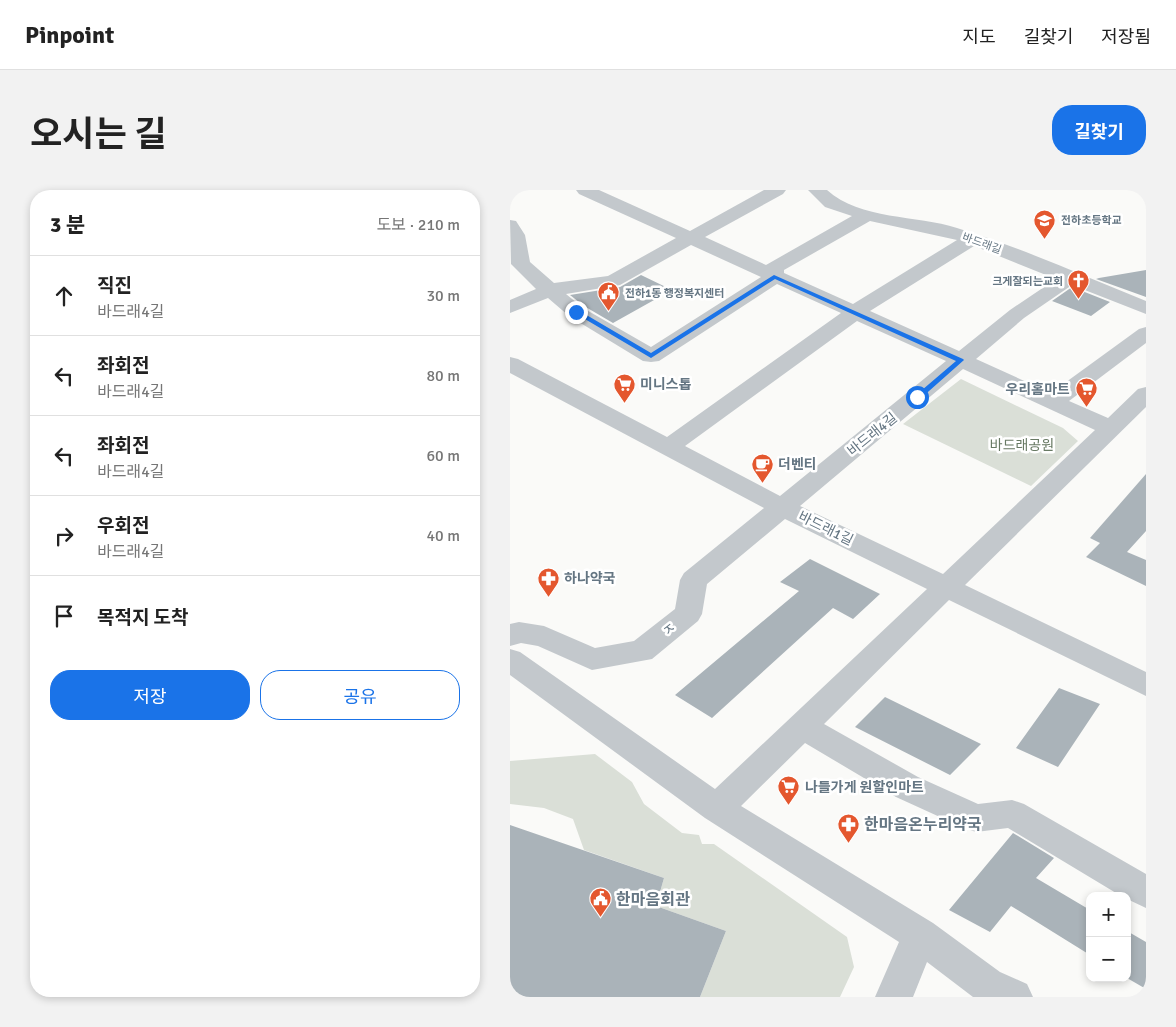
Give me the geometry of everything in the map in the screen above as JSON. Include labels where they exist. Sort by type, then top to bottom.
[{"type":"street","points":[[585,190],[1111,428]]},
{"type":"street","points":[[510,307],[550,290],[613,281],[777,190]]},
{"type":"street","name":"바드래길","points":[[817,190],[832,203],[867,215],[949,230],[1146,308]]},
{"type":"street","points":[[774,277],[774,268],[867,215]]},
{"type":"street","points":[[510,225],[516,235],[521,264],[576,312],[651,356],[774,277]]},
{"type":"street","points":[[669,447],[854,312],[972,239]]},
{"type":"street","name":"바드래4길","points":[[783,507],[1017,314],[1070,278]]},
{"type":"street","points":[[1053,402],[1146,334]]},
{"type":"street","name":"바드래1길","points":[[510,364],[783,507],[1146,685]]},
{"type":"street","points":[[717,808],[1146,394]]},
{"type":"street","name":"ㅈ","points":[[510,636],[519,632],[544,636],[592,659],[642,651],[688,614],[694,580],[783,507]]},
{"type":"street","points":[[510,660],[717,808],[920,935],[987,986],[1014,997]]},
{"type":"street","points":[[802,726],[907,788],[976,818],[1012,814],[1146,892]]},
{"type":"street","points":[[894,997],[920,935]]},
{"type":"green space","name":"바드래공원","points":[[961,379],[1063,428],[1078,441],[1031,486],[903,424]]},
{"type":"green space","points":[[595,754],[632,782],[644,804],[682,833],[699,835],[702,844],[714,844],[847,937],[854,967],[840,997],[700,997],[726,931],[656,906],[664,878],[584,850],[573,819],[544,808],[510,804],[510,761]]},
{"type":"building","points":[[1146,270],[1146,297],[1096,279],[1099,278]]},
{"type":"building","name":"전하1동 행정복지센터","points":[[641,275],[672,290],[613,323],[584,306],[570,295],[620,287]]},
{"type":"building","name":"크게잘되는교회","points":[[1072,287],[1110,302],[1091,316],[1052,301]]},
{"type":"building","points":[[1146,474],[1146,531],[1127,552],[1146,560],[1146,586],[1086,557],[1100,543],[1090,538]]},
{"type":"building","points":[[810,559],[880,594],[853,619],[833,608],[712,718],[675,695],[799,591],[780,582]]},
{"type":"building","points":[[1059,688],[1100,704],[1058,767],[1016,748]]},
{"type":"building","points":[[885,697],[981,744],[950,775],[855,727]]},
{"type":"building","name":"한마음회관","points":[[510,825],[664,878],[656,906],[726,931],[700,997],[510,997]]},
{"type":"building","points":[[1013,833],[1054,858],[1036,878],[1086,908],[1086,953],[1011,906],[990,932],[949,910]]},
{"type":"building","points":[[1131,933],[1146,942],[1146,989],[1131,980]]},
{"type":"place","name":"전하초등학교","points":[[1045,239]]},
{"type":"place","name":"크게잘되는교회","points":[[1079,300]]},
{"type":"place","name":"전하1동 행정복지센터","points":[[609,312]]},
{"type":"place","name":"미니스톱","points":[[624,403]]},
{"type":"place","name":"우리홈마트","points":[[1086,408]]},
{"type":"place","name":"더벤티","points":[[762,483]]},
{"type":"place","name":"하나약국","points":[[548,597]]},
{"type":"place","name":"나들가게 원할인마트","points":[[789,806]]},
{"type":"place","name":"한마음온누리약국","points":[[848,843]]},
{"type":"place","name":"한마음회관","points":[[600,918]]},
{"type":"route","points":[[576,312],[651,356],[774,277],[960,360],[917,397]]}]
